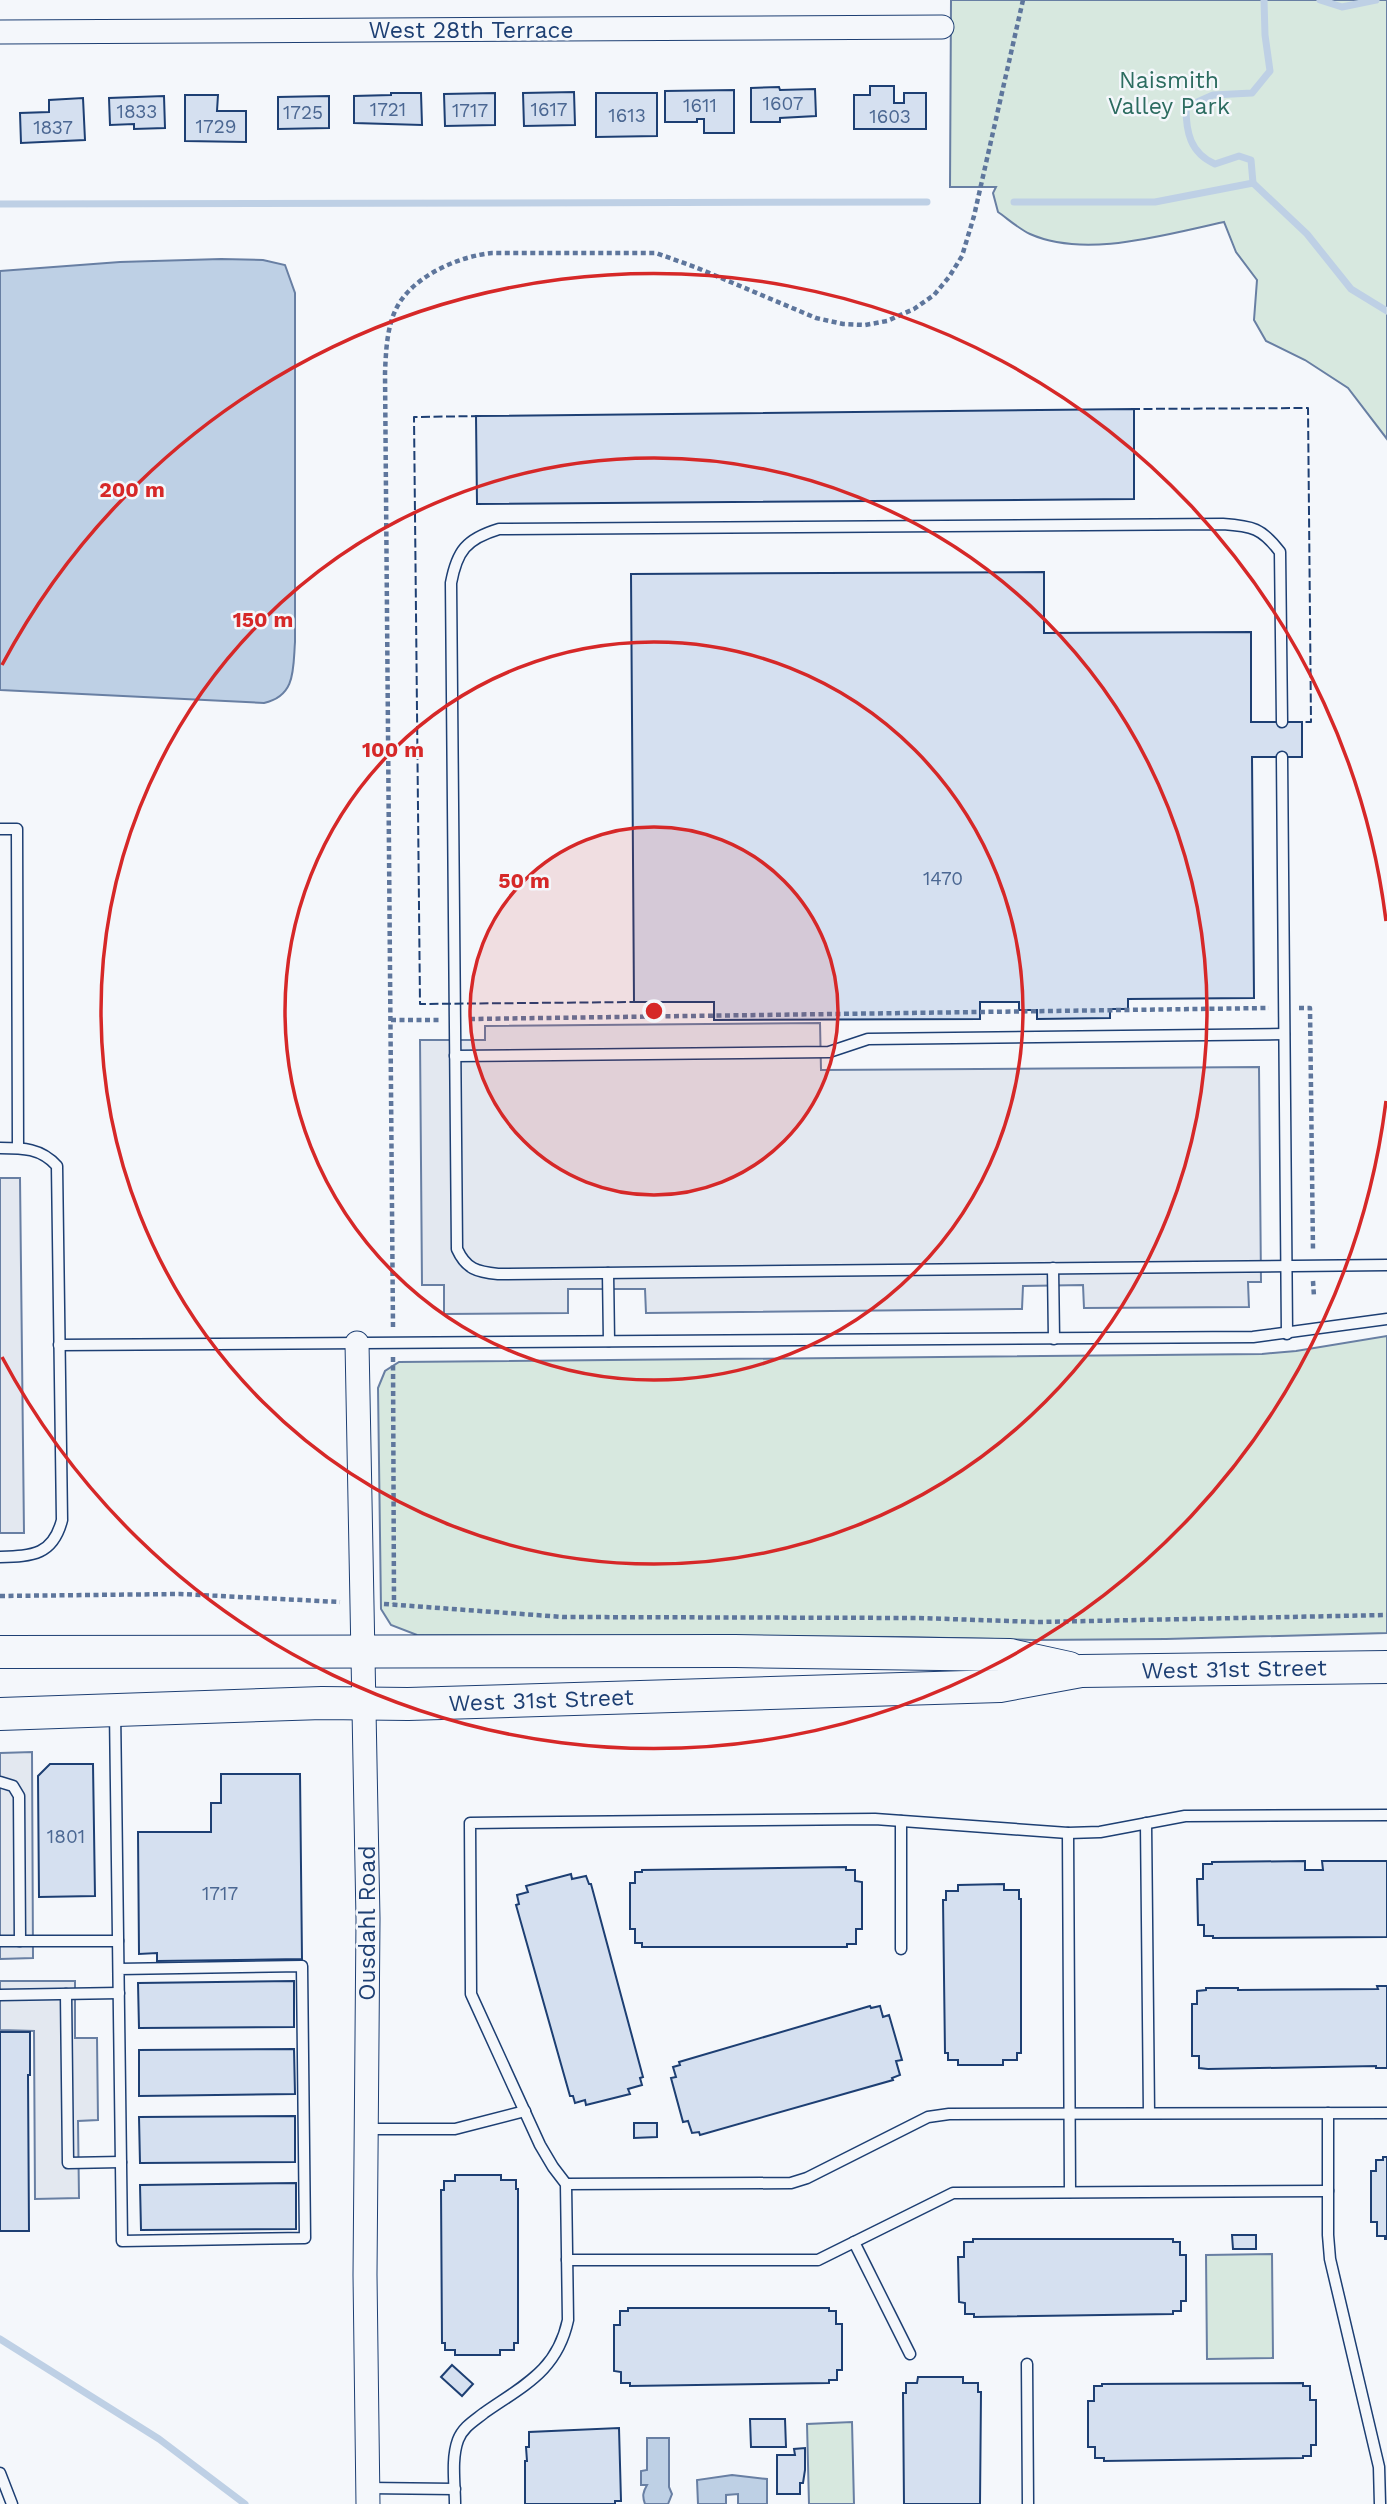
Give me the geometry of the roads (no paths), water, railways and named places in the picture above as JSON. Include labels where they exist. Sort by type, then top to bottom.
[{"type":"main road","name":"West 31st Street","points":[[0,1651],[735,1651],[1010,1655],[1081,1671]]},
{"type":"main road","points":[[0,1662],[43,1652]]},
{"type":"main road","name":"West 31st Street","points":[[0,1714],[1000,1686],[1081,1671],[1387,1667]]},
{"type":"street","name":"West 28th Terrace","points":[[0,32],[943,27]]},
{"type":"street","name":"Ousdahl Road","points":[[356,1343],[368,1919],[368,2496]]},
{"type":"lane","points":[[1282,722],[1280,552],[1269,538],[1251,526],[499,529],[480,535],[465,547],[455,562],[451,583],[457,1249],[463,1262],[477,1272],[498,1274],[1387,1265]]},
{"type":"lane","points":[[1282,757],[1287,1334]]},
{"type":"lane","points":[[0,829],[17,829],[19,1148]]},
{"type":"lane","points":[[455,1056],[829,1052],[868,1039],[1284,1034]]},
{"type":"lane","points":[[0,1148],[37,1151],[48,1156],[57,1166],[62,1520],[59,1533],[51,1545],[37,1553],[0,1557]]},
{"type":"lane","points":[[1053,1268],[1054,1339]]},
{"type":"lane","points":[[608,1273],[609,1341]]},
{"type":"lane","points":[[60,1345],[1253,1337],[1387,1319]]},
{"type":"lane","points":[[115,1710],[122,2241],[305,2238],[302,1966],[119,1969]]},
{"type":"lane","points":[[0,1782],[13,1786],[19,1796],[20,1941]]},
{"type":"lane","points":[[455,2504],[455,2451],[459,2437],[468,2425],[534,2378],[555,2358],[564,2341],[568,2320],[566,2184],[540,2145],[471,1994],[470,1822],[875,1819],[1068,1833],[1100,1832],[1185,1816],[1387,1815]]},
{"type":"lane","points":[[901,1821],[901,1950]]},
{"type":"lane","points":[[1146,1823],[1149,2113]]},
{"type":"lane","points":[[1068,1833],[1070,2192]]},
{"type":"lane","points":[[0,1941],[118,1941]]},
{"type":"lane","points":[[0,1995],[119,1993]]},
{"type":"lane","points":[[66,1994],[68,2163],[121,2162]]},
{"type":"lane","points":[[366,2129],[455,2129],[525,2111]]},
{"type":"lane","points":[[1328,2113],[1330,2259],[1379,2468],[1380,2504]]},
{"type":"lane","points":[[566,2184],[790,2183],[807,2178],[928,2117],[949,2114],[1387,2113]]},
{"type":"lane","points":[[567,2260],[818,2260],[953,2193],[1328,2191]]},
{"type":"lane","points":[[853,2242],[911,2354]]},
{"type":"lane","points":[[1027,2364],[1028,2504]]},
{"type":"lane","points":[[0,2473],[12,2504]]},
{"type":"lane","points":[[368,2496],[455,2489]]},
{"type":"water","points":[[263,260],[285,265],[295,293],[295,642],[293,671],[287,688],[282,694],[264,703],[0,690],[0,271],[120,262]]},
{"type":"water","points":[[647,2438],[669,2438],[669,2487],[672,2494],[668,2504],[645,2504],[644,2501],[643,2494],[647,2485],[641,2485],[641,2471],[647,2470]]},
{"type":"water","points":[[732,2475],[767,2479],[767,2504],[738,2504],[738,2494],[726,2495],[726,2504],[698,2504],[697,2480]]},
{"type":"waterway","points":[[1264,0],[1270,71],[1252,93],[1213,95],[1186,107],[1191,141],[1200,154],[1215,164],[1239,156],[1251,160],[1253,183],[1307,234],[1351,289],[1387,311]]},
{"type":"waterway","points":[[1320,0],[1342,7],[1376,0]]},
{"type":"waterway","points":[[1014,202],[1155,202],[1253,183]]},
{"type":"waterway","points":[[0,204],[927,202]]},
{"type":"waterway","points":[[0,2339],[159,2439],[245,2504]]},
{"type":"park label","name":"Naismith Valley Park","points":[[1169,93]]}]
